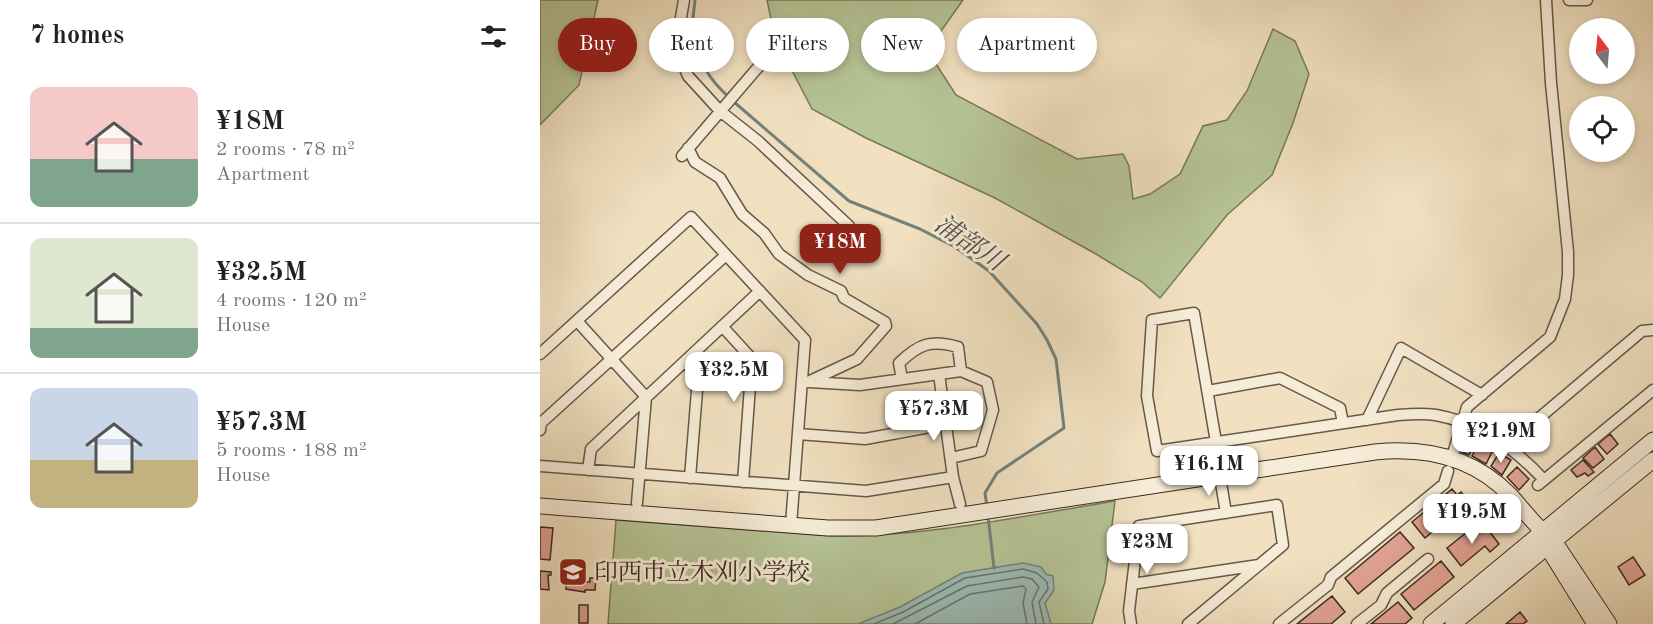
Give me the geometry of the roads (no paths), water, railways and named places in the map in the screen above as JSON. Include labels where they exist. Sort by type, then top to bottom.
[{"type":"street","points":[[684,0],[676,46],[688,76],[720,111],[758,141],[849,226]]},
{"type":"street","points":[[1279,624],[1328,585],[1330,577],[1444,484],[1467,407],[1550,337],[1565,300],[1569,275],[1551,82],[1546,0]]},
{"type":"street","points":[[1569,0],[1587,0]]},
{"type":"street","points":[[754,72],[685,152],[695,162],[720,178],[742,214],[764,233],[779,254],[808,275],[841,291],[844,298],[885,322],[886,326],[857,359],[805,382]]},
{"type":"street","points":[[540,354],[691,217],[806,340],[805,382],[798,434],[791,525]]},
{"type":"street","points":[[540,430],[541,423],[726,255]]},
{"type":"street","points":[[588,470],[591,449],[760,291]]},
{"type":"street","points":[[1216,442],[1194,314],[1152,320],[1147,396],[1157,451],[1398,415],[1436,415],[1463,423],[1492,436],[1531,465],[1541,482],[1653,390]]},
{"type":"street","points":[[577,321],[646,397],[637,503]]},
{"type":"street","points":[[722,326],[752,359],[743,482]]},
{"type":"street","points":[[1506,446],[1642,331],[1653,330]]},
{"type":"street","points":[[902,379],[898,363],[914,348],[941,342],[958,347],[961,371]]},
{"type":"street","points":[[1367,420],[1401,348],[1482,395]]},
{"type":"street","points":[[685,361],[698,378],[690,478]]},
{"type":"street","points":[[805,382],[860,386],[961,371],[987,382],[993,411],[981,451],[951,458]]},
{"type":"street","points":[[939,374],[953,477],[960,504]]},
{"type":"street","points":[[1208,391],[1280,378],[1340,408],[1343,423]]},
{"type":"street","points":[[798,434],[865,439],[946,424]]},
{"type":"street","points":[[1453,624],[1548,540],[1653,440]]},
{"type":"street","points":[[540,506],[791,525],[876,528],[1401,449],[1450,464],[1476,469],[1497,484],[1548,540],[1609,624]]},
{"type":"street","points":[[1431,624],[1548,540],[1653,460]]},
{"type":"street","points":[[540,466],[866,491],[953,477]]},
{"type":"street","points":[[1220,477],[1226,513]]},
{"type":"street","points":[[1131,624],[1129,611],[1139,526],[1276,506],[1283,545],[1188,624]]},
{"type":"street","points":[[1548,540],[1596,624]]},
{"type":"street","points":[[1357,624],[1381,605],[1387,593],[1428,559]]},
{"type":"street","points":[[1132,584],[1260,565]]},
{"type":"water","points":[[1023,563],[1041,567],[1046,574],[1053,576],[1054,590],[1045,603],[1051,624],[858,624],[900,607],[962,573]]},
{"type":"waterway","name":"浦部川","points":[[695,0],[692,33],[699,59],[710,77],[729,97]]},
{"type":"waterway","name":"浦部川","points":[[734,102],[849,201],[920,229],[955,247],[989,271],[1037,324],[1047,340],[1056,359],[1064,428],[997,473],[985,493],[987,507]]},
{"type":"waterway","name":"浦部川","points":[[988,516],[994,568]]},
{"type":"place","name":"印西市立木刈小学校","points":[[573,572]]}]
